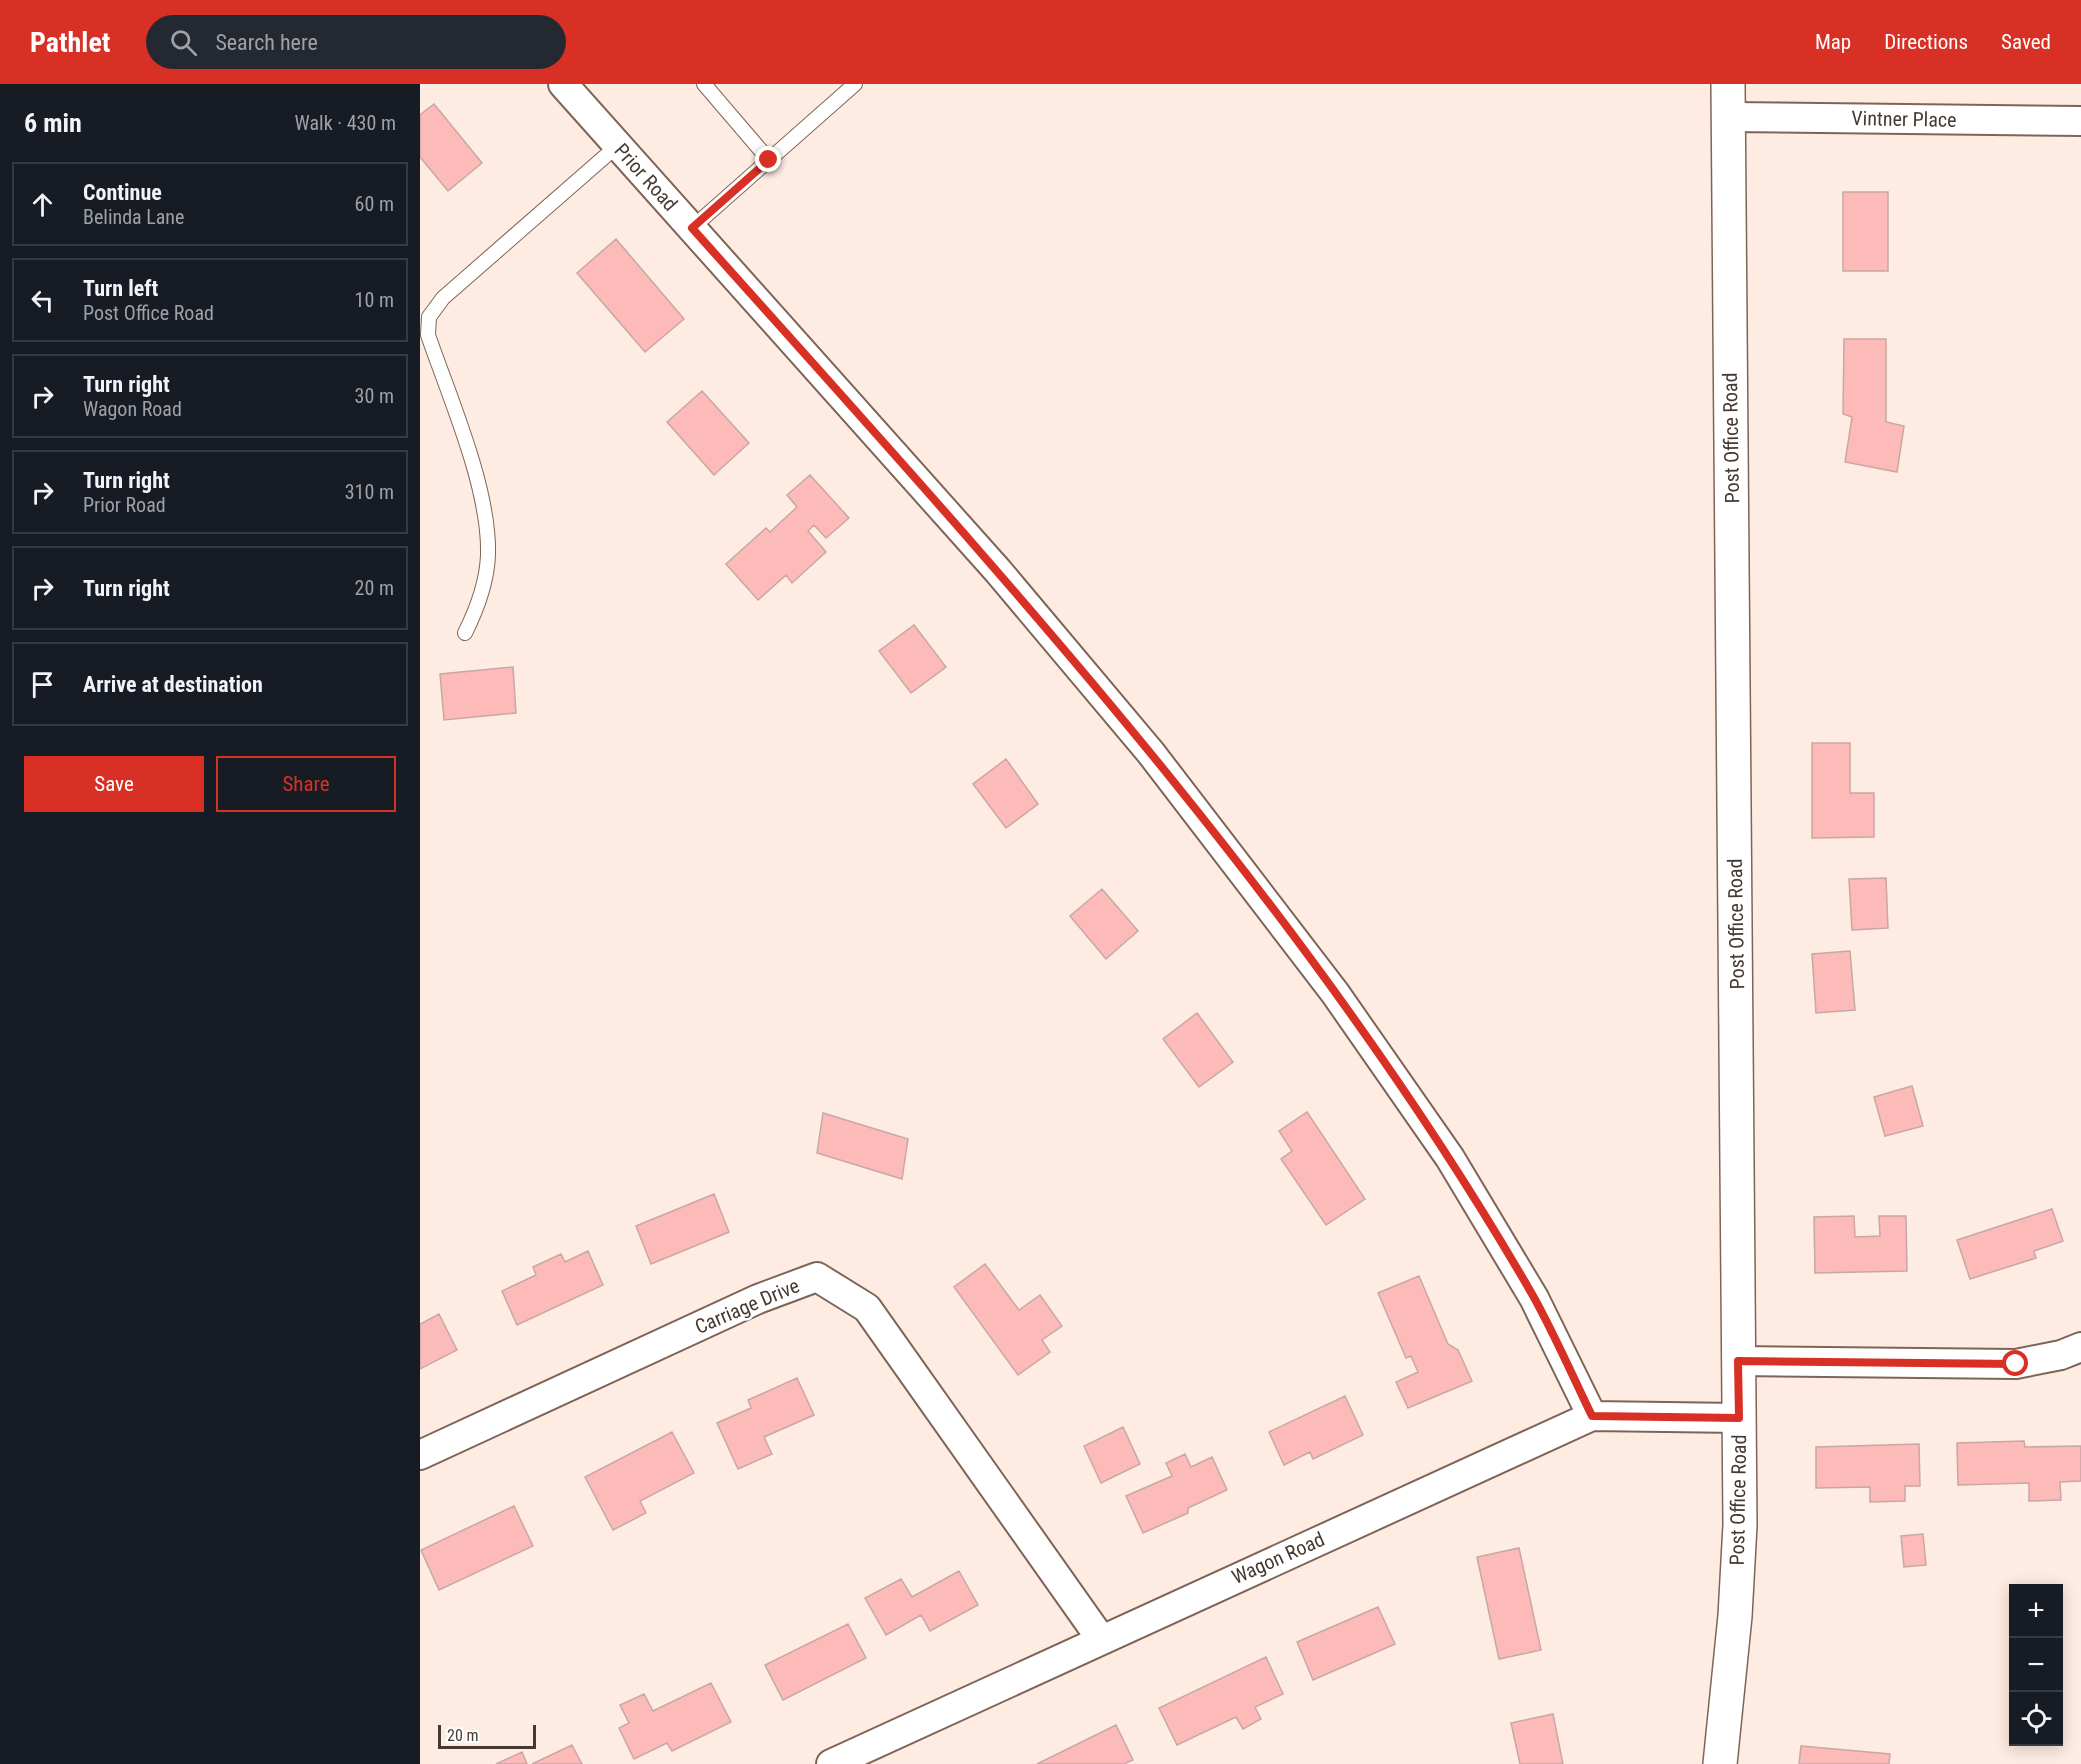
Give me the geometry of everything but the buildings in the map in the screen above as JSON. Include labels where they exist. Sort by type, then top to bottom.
[{"type":"street","name":"Prior Road","points":[[563,84],[1013,589],[1151,753],[1335,993],[1450,1158],[1534,1298],[1592,1416]]},
{"type":"street","name":"Post Office Road","points":[[1720,1764],[1735,1616],[1740,1525],[1728,84]]},
{"type":"street","name":"Vintner Place","points":[[1728,117],[2081,121]]},
{"type":"street","name":"Carriage Drive","points":[[420,1455],[758,1299],[817,1277],[867,1308],[1101,1639]]},
{"type":"street","points":[[1738,1361],[2016,1364],[2061,1355],[2081,1347]]},
{"type":"street","name":"Wagon Road","points":[[831,1764],[1592,1416],[1739,1418]]},
{"type":"lane","points":[[704,84],[769,160]]},
{"type":"lane","points":[[692,228],[855,84]]},
{"type":"lane","points":[[465,633],[480,602],[488,555],[480,487],[428,335],[429,317],[443,298],[617,146]]},
{"type":"route","points":[[769,160],[692,228],[998,571],[1151,753],[1335,993],[1450,1158],[1534,1298],[1592,1416],[1739,1418],[1738,1361],[2016,1364]]}]
